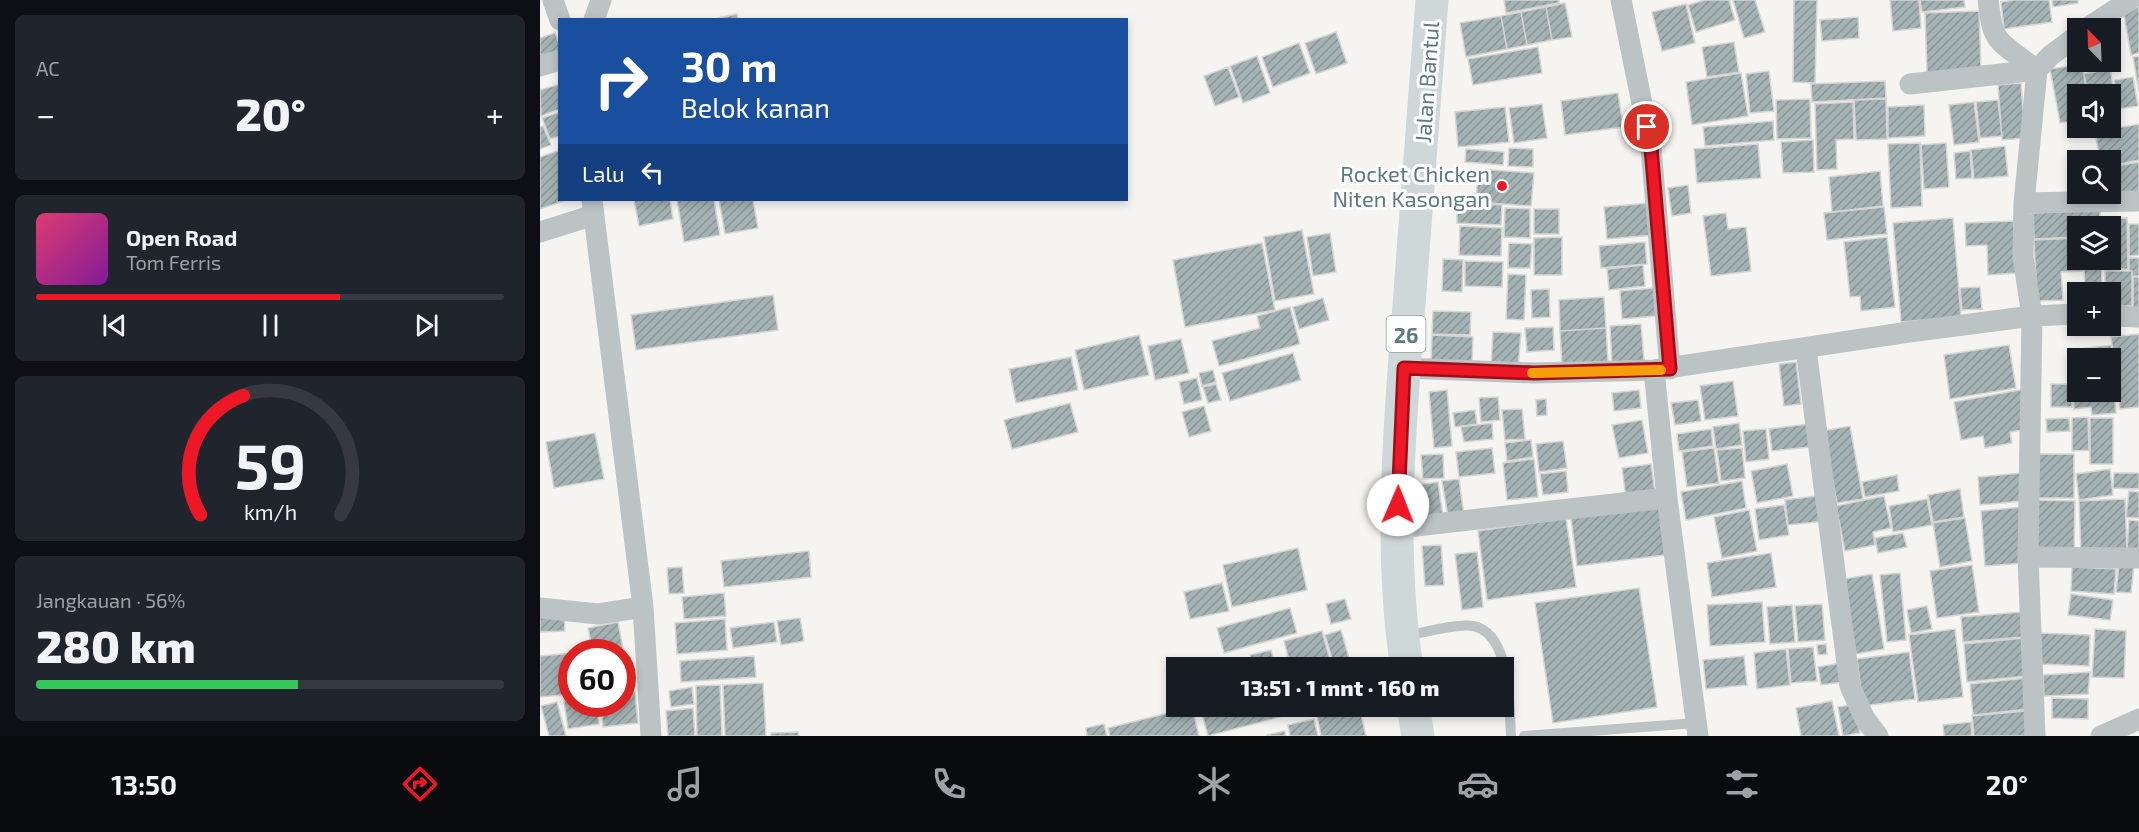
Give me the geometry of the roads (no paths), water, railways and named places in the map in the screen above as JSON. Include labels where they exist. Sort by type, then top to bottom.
[{"type":"main road","name":"Jalan Bantul","points":[[1404,652],[1398,528],[1404,368],[1432,0]]},
{"type":"main road","points":[[1415,717],[1418,736]]},
{"type":"street","points":[[553,0],[559,18]]},
{"type":"street","points":[[595,18],[601,0]]},
{"type":"street","points":[[1621,0],[1651,148],[1667,498],[1697,729]]},
{"type":"street","points":[[1988,0],[1991,25],[1996,37],[2037,70]]},
{"type":"street","points":[[2102,18],[2130,0]]},
{"type":"street","points":[[2035,736],[2028,558],[2032,316],[2023,257],[2024,203],[2037,70],[2067,43]]},
{"type":"street","points":[[540,66],[558,61]]},
{"type":"street","points":[[1910,84],[2037,70]]},
{"type":"street","points":[[2024,203],[2139,201]]},
{"type":"street","points":[[540,232],[593,207],[643,607],[651,736]]},
{"type":"street","points":[[1404,368],[1534,373],[1662,370],[1909,332],[2032,316],[2067,314]]},
{"type":"street","points":[[2121,316],[2139,317]]},
{"type":"street","points":[[1806,349],[1850,686],[1865,719],[1878,736]]},
{"type":"street","points":[[1398,528],[1667,498]]},
{"type":"street","points":[[2028,558],[2139,558]]},
{"type":"street","points":[[540,608],[598,614],[643,607]]},
{"type":"street","points":[[2101,736],[2139,719]]},
{"type":"lane","points":[[1404,652],[1472,625],[1486,630],[1494,638],[1501,651],[1509,703],[1511,736]]},
{"type":"lane","points":[[1524,736],[1697,729]]},
{"type":"place","name":"Rocket Chicken Niten Kasongan","points":[[1502,186]]}]
